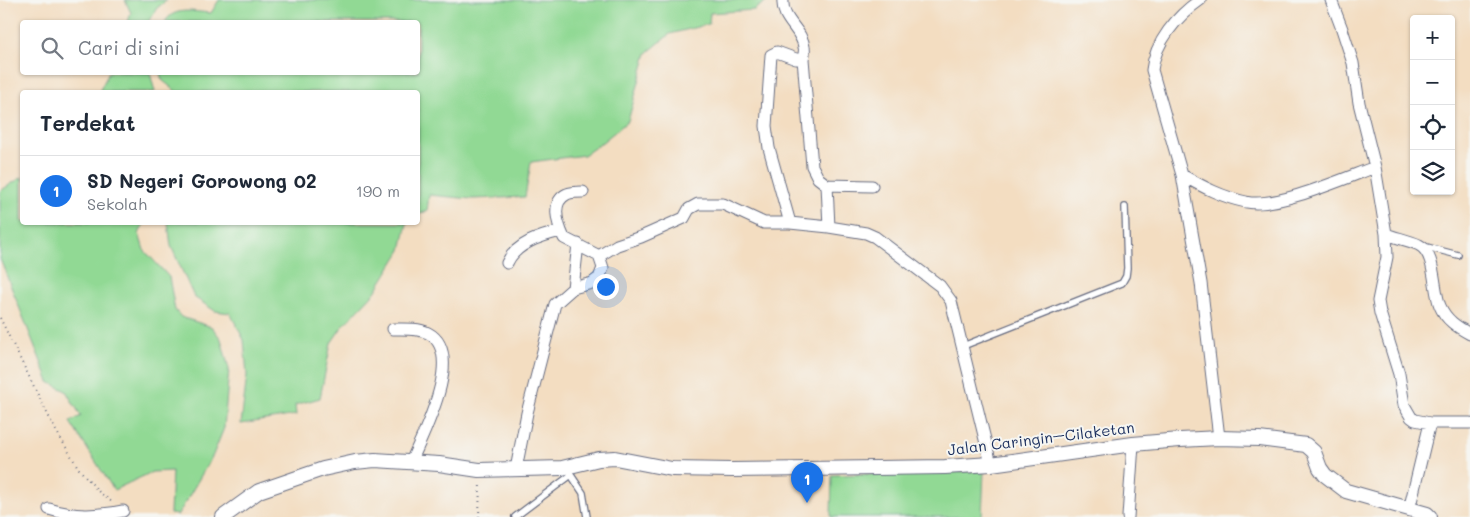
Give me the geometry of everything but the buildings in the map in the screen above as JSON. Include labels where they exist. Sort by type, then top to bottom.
[{"type":"street","points":[[783,0],[782,7],[785,14],[805,47],[803,58],[812,166],[818,178],[828,185],[872,186]]},
{"type":"street","points":[[1200,0],[1176,22],[1158,48],[1153,57],[1152,70],[1182,175],[1201,283],[1219,438]]},
{"type":"street","points":[[1331,0],[1353,63],[1359,103],[1376,167],[1386,234],[1387,257],[1378,301],[1380,314],[1399,374],[1404,405],[1416,420],[1430,423],[1470,423]]},
{"type":"street","points":[[790,223],[769,148],[766,126],[770,59],[771,54],[778,52],[796,59],[803,58]]},
{"type":"street","points":[[1182,175],[1211,192],[1248,203],[1265,202],[1307,193],[1376,167]]},
{"type":"street","points":[[828,185],[829,227]]},
{"type":"street","points":[[516,469],[527,413],[555,304],[573,288],[592,283],[599,278],[603,268],[599,256],[564,238],[557,216],[557,206],[561,199],[568,193],[583,192]]},
{"type":"street","points":[[599,256],[617,246],[684,218],[690,209],[698,204],[723,204],[764,223],[790,223],[829,227],[866,233],[875,237],[940,286],[951,301],[991,464]]},
{"type":"street","points":[[507,262],[511,255],[538,237],[561,231]]},
{"type":"street","points":[[1386,234],[1421,245],[1427,253],[1431,264],[1437,299],[1441,308],[1454,325],[1470,334]]},
{"type":"street","points":[[573,288],[578,244]]},
{"type":"street","points":[[393,328],[417,330],[427,333],[438,341],[444,359],[442,380],[411,462]]},
{"type":"street","points":[[1409,510],[1430,423]]},
{"type":"street","name":"Jalan Caringin–Cilaketan","points":[[223,517],[259,491],[323,470],[355,462],[375,460],[479,470],[570,471],[598,459],[615,458],[672,469],[936,467],[991,464],[1133,444],[1219,438],[1258,439],[1306,445],[1314,452],[1325,475],[1346,491],[1427,514],[1430,517]]},
{"type":"street","points":[[1128,517],[1133,444]]},
{"type":"street","points":[[49,509],[66,515],[100,516],[123,512]]},
{"type":"lane","points":[[963,346],[1122,283],[1126,276],[1127,268],[1125,207]]},
{"type":"lane","points":[[1421,245],[1458,255]]},
{"type":"lane","points":[[515,517],[570,471],[583,493],[587,517]]},
{"type":"path","points":[[0,318],[55,430],[79,469],[99,492],[123,512]]},
{"type":"path","points":[[479,470],[479,517]]},
{"type":"green space","points":[[125,0],[167,0],[157,8],[149,20],[129,20],[131,13]]},
{"type":"green space","points":[[219,0],[768,0],[754,10],[710,13],[709,24],[670,34],[647,53],[628,121],[584,155],[531,162],[525,197],[472,199],[429,195],[427,211],[420,214],[420,90],[174,90],[162,80],[161,75],[420,75],[420,20],[167,20],[174,14],[185,11],[211,13]]},
{"type":"green space","points":[[108,75],[151,75],[154,90],[100,90]]},
{"type":"green space","points":[[20,178],[20,225],[143,225],[139,234],[144,250],[169,277],[175,310],[181,317],[212,327],[221,339],[229,369],[224,428],[213,455],[178,515],[170,514],[172,471],[152,472],[114,490],[70,422],[81,416],[66,391],[49,382],[0,259],[0,191]]},
{"type":"green space","points":[[168,225],[407,225],[401,250],[375,292],[342,327],[331,343],[320,398],[295,405],[296,415],[241,424],[247,375],[244,340],[230,313],[215,311],[194,297],[171,246]]},
{"type":"green space","points":[[984,471],[982,517],[831,517],[832,475]]},
{"type":"place","name":"SD Negeri Gorowong 02","points":[[807,503]]}]
